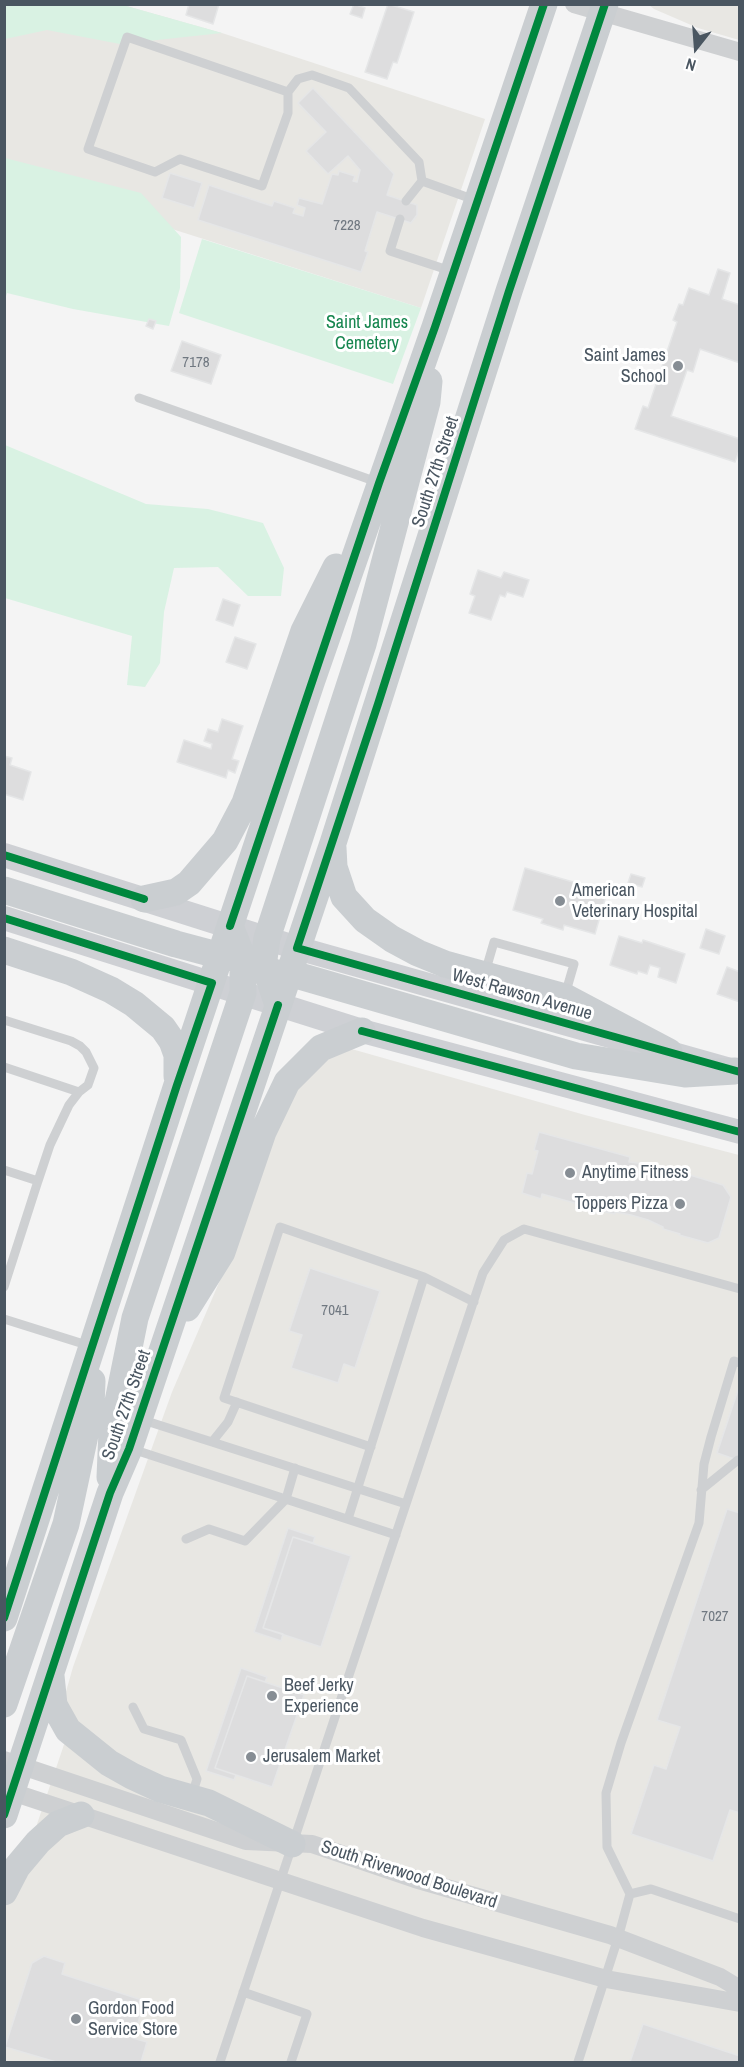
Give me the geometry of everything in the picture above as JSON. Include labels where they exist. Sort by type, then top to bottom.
[{"type":"main road","name":"South 27th Street","points":[[9,1784],[51,1674],[110,1493],[129,1449],[278,1005],[230,926],[543,4]]},
{"type":"main road","name":"South 27th Street","points":[[255,966],[297,948],[378,704],[509,291],[604,9]]},
{"type":"main road","points":[[110,1493],[112,1431],[135,1318],[363,644],[427,402],[435,327]]},
{"type":"main road","points":[[144,899],[176,892],[189,883],[225,841],[245,803],[304,631],[379,483]]},
{"type":"main road","points":[[333,843],[334,867],[344,897],[365,920],[392,939],[445,964],[481,987],[565,997],[669,1052]]},
{"type":"main road","points":[[4,855],[230,926],[278,1005],[362,1031],[740,1132]]},
{"type":"main road","points":[[4,890],[176,944],[576,1056],[685,1074],[737,1072]]},
{"type":"main road","points":[[4,918],[212,983],[255,966]]},
{"type":"main road","name":"West Rawson Avenue","points":[[297,948],[481,987],[669,1052],[737,1072]]},
{"type":"main road","points":[[4,950],[71,972],[111,990],[134,1004],[163,1028],[172,1041],[177,1055],[177,1085]]},
{"type":"main road","points":[[4,1618],[212,983]]},
{"type":"main road","points":[[164,1345],[222,1252],[263,1132],[287,1082],[321,1048],[362,1031]]},
{"type":"main road","points":[[4,1704],[66,1524],[91,1407],[92,1347]]},
{"type":"main road","points":[[51,1674],[54,1705],[68,1730],[109,1763],[160,1788],[209,1803],[292,1844]]},
{"type":"main road","points":[[4,1892],[17,1867],[38,1842],[58,1824],[81,1815]]},
{"type":"street","points":[[574,4],[604,9],[740,52]]},
{"type":"street","points":[[9,1784],[81,1815],[423,1929],[606,1979],[740,2003]]},
{"type":"street","name":"South Riverwood Boulevard","points":[[9,1784],[246,1841],[312,1844],[415,1879],[618,1938],[720,1977],[740,1989]]},
{"type":"lane","points":[[288,92],[127,37],[88,150],[155,172],[180,159],[262,186],[288,113],[288,92],[298,79],[312,75],[349,88],[419,162],[422,181],[406,201]]},
{"type":"lane","points":[[422,181],[478,200]]},
{"type":"lane","points":[[400,219],[390,251],[453,272]]},
{"type":"lane","points":[[140,398],[379,483]]},
{"type":"lane","points":[[4,1020],[71,1041],[86,1052],[94,1068],[88,1085],[69,1105],[50,1145],[4,1287]]},
{"type":"lane","points":[[4,1067],[79,1092]]},
{"type":"lane","points":[[4,1170],[38,1181]]},
{"type":"lane","points":[[371,1447],[224,1398],[280,1227],[424,1277],[474,1302]]},
{"type":"lane","points":[[220,2062],[483,1273],[504,1240],[524,1228],[740,1289]]},
{"type":"lane","points":[[348,1519],[424,1277]]},
{"type":"lane","points":[[4,1319],[92,1347]]},
{"type":"lane","points":[[578,2062],[606,1979],[630,1894],[607,1847],[606,1793],[621,1743],[699,1523],[706,1455],[734,1361],[740,1363]]},
{"type":"lane","points":[[212,1442],[228,1422],[237,1402]]},
{"type":"lane","points":[[139,1419],[406,1504]]},
{"type":"lane","points":[[129,1449],[396,1535]]},
{"type":"lane","points":[[701,1491],[738,1461]]},
{"type":"lane","points":[[186,1539],[209,1529],[245,1541],[286,1499],[295,1468]]},
{"type":"lane","points":[[133,1707],[144,1729],[181,1740],[197,1779],[192,1797]]},
{"type":"lane","points":[[630,1894],[651,1889],[740,1919]]},
{"type":"lane","points":[[243,1992],[307,2013],[291,2062]]},
{"type":"shaded area","points":[[5,5],[123,5],[222,33],[485,119],[421,308],[5,176]]},
{"type":"shaded area","points":[[649,5],[739,5],[739,40],[698,28]]},
{"type":"shaded area","points":[[348,1048],[585,1115],[739,1155],[739,2062],[5,2062],[5,1908],[17,1883],[72,1721],[65,1695],[73,1667],[172,1392],[224,1271],[281,1112],[316,1061]]},
{"type":"green space","points":[[4,5],[123,5],[222,33],[120,44],[47,30],[5,39]]},
{"type":"green space","points":[[5,158],[141,193],[181,237],[180,288],[169,326],[73,309],[7,293],[5,299]]},
{"type":"green space","name":"Saint James Cemetery","points":[[202,239],[421,308],[393,384],[179,313]]},
{"type":"green space","points":[[5,445],[146,504],[208,509],[263,523],[284,568],[281,596],[248,596],[218,567],[174,568],[164,612],[160,663],[145,687],[127,685],[132,636],[5,598]]},
{"type":"building","points":[[189,4],[219,4],[213,24],[186,15]]},
{"type":"building","points":[[354,4],[365,8],[362,18],[350,14]]},
{"type":"building","points":[[388,4],[414,12],[397,63],[393,62],[387,79],[365,72]]},
{"type":"building","points":[[313,88],[394,174],[387,195],[417,205],[417,215],[411,223],[377,212],[361,272],[198,220],[209,185],[272,206],[274,201],[295,208],[293,213],[303,216],[305,208],[297,205],[299,198],[322,204],[332,174],[338,175],[339,171],[355,176],[353,181],[357,182],[360,170],[348,156],[328,174],[306,151],[326,132],[298,103]]},
{"type":"building","points":[[170,173],[202,183],[194,208],[162,198]]},
{"type":"building","name":"Saint James School","points":[[718,269],[730,273],[722,299],[740,305],[740,363],[700,349],[693,372],[687,370],[671,416],[740,439],[740,448],[735,462],[635,429],[643,406],[648,408],[677,322],[673,320],[679,304],[683,305],[689,288],[709,295]]},
{"type":"building","points":[[149,319],[156,321],[153,329],[146,326]]},
{"type":"building","points":[[182,341],[221,355],[211,384],[171,371]]},
{"type":"building","points":[[478,570],[501,578],[504,572],[529,580],[523,597],[507,592],[505,597],[500,595],[491,620],[469,613],[475,596],[470,594]]},
{"type":"building","points":[[223,599],[240,605],[233,626],[216,620]]},
{"type":"building","points":[[235,637],[256,644],[247,669],[226,662]]},
{"type":"building","points":[[222,719],[243,726],[232,759],[239,761],[235,773],[228,770],[226,778],[177,762],[184,740],[211,749],[212,744],[204,741],[208,729],[218,732]]},
{"type":"building","points":[[4,756],[12,758],[10,765],[31,772],[23,800],[4,794]]},
{"type":"building","name":"American Veterinary Hospital","points":[[525,868],[607,892],[595,934],[564,925],[563,930],[541,923],[543,919],[513,910]]},
{"type":"building","points":[[631,874],[645,878],[642,887],[628,883]]},
{"type":"building","points":[[706,929],[725,936],[719,954],[700,948]]},
{"type":"building","points":[[619,936],[642,943],[643,940],[685,954],[676,983],[658,977],[660,968],[650,965],[647,974],[638,971],[637,974],[610,965]]},
{"type":"building","points":[[727,967],[740,972],[740,1002],[717,994]]},
{"type":"building","points":[[539,1132],[630,1157],[629,1162],[646,1164],[679,1176],[680,1172],[723,1185],[731,1197],[719,1238],[708,1243],[679,1235],[648,1220],[631,1215],[597,1210],[596,1213],[577,1208],[578,1204],[542,1194],[541,1199],[522,1193],[527,1173],[532,1174],[538,1151],[534,1150]]},
{"type":"building","points":[[310,1268],[380,1291],[355,1368],[344,1364],[338,1383],[291,1368],[302,1335],[289,1331]]},
{"type":"building","points":[[740,1388],[740,1461],[717,1453]]},
{"type":"building","points":[[727,1509],[740,1513],[740,1813],[730,1810],[713,1861],[631,1834],[654,1765],[666,1769],[680,1727],[657,1720]]},
{"type":"building","points":[[288,1528],[315,1537],[313,1543],[293,1537],[263,1628],[283,1634],[281,1641],[254,1632]]},
{"type":"building","points":[[293,1537],[351,1556],[321,1647],[263,1628]]},
{"type":"building","points":[[241,1668],[267,1677],[265,1682],[247,1676],[215,1768],[236,1775],[234,1780],[206,1771]]},
{"type":"building","points":[[247,1676],[304,1695],[272,1787],[215,1768]]},
{"type":"building","name":"Gordon Food Service Store","points":[[44,1956],[65,1963],[62,1974],[145,2001],[133,2038],[147,2042],[141,2062],[56,2062],[5,2047],[32,1963]]},
{"type":"building","points":[[643,2024],[740,2056],[740,2062],[630,2062]]},
{"type":"cycle path","points":[[230,926],[544,4]]},
{"type":"cycle path","points":[[605,4],[509,291],[378,704],[297,948],[740,1072]]},
{"type":"cycle path","points":[[4,855],[144,899]]},
{"type":"cycle path","points":[[4,918],[212,983],[4,1618]]},
{"type":"cycle path","points":[[4,1815],[110,1493],[129,1449],[278,1005]]},
{"type":"cycle path","points":[[362,1031],[740,1132]]},
{"type":"place","name":"Saint James School","points":[[678,366]]},
{"type":"place","name":"American Veterinary Hospital","points":[[560,901]]},
{"type":"place","name":"Anytime Fitness","points":[[570,1173]]},
{"type":"place","name":"Toppers Pizza","points":[[680,1204]]},
{"type":"place","name":"Beef Jerky Experience","points":[[272,1696]]},
{"type":"place","name":"Jerusalem Market","points":[[251,1757]]},
{"type":"place","name":"Gordon Food Service Store","points":[[76,2019]]}]
